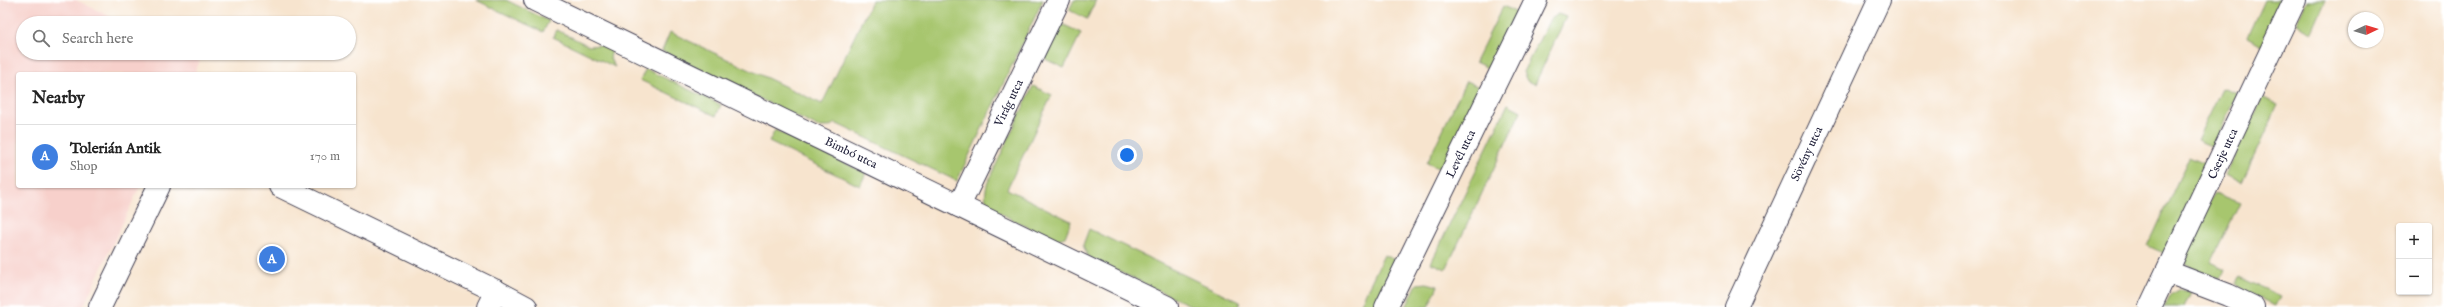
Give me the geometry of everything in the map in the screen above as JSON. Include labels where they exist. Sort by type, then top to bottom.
[{"type":"street","name":"Bimbó utca","points":[[535,0],[1168,307]]},
{"type":"street","name":"Virág utca","points":[[959,206],[1059,0]]},
{"type":"street","name":"Levél utca","points":[[1386,307],[1536,0]]},
{"type":"street","name":"Sövény utca","points":[[1736,307],[1879,0]]},
{"type":"street","name":"Cserje utca","points":[[2150,307],[2168,272],[2295,0]]},
{"type":"street","points":[[100,307],[158,188]]},
{"type":"street","points":[[284,188],[492,299],[526,307]]},
{"type":"street","points":[[2168,272],[2228,295],[2252,307]]},
{"type":"shaded area","points":[[0,0],[76,0],[109,16],[16,16],[16,60],[200,61],[195,72],[16,72],[16,188],[139,188],[83,307],[0,307]]},
{"type":"green space","points":[[476,0],[506,0],[549,21],[543,32]]},
{"type":"green space","points":[[872,0],[1043,0],[957,181],[835,123],[829,127],[818,127],[662,51],[670,32],[822,104]]},
{"type":"green space","points":[[1074,0],[1096,0],[1087,19],[1069,10]]},
{"type":"green space","points":[[2264,0],[2286,0],[2264,46],[2247,37]]},
{"type":"green space","points":[[2307,0],[2326,0],[2312,32],[2296,24]]},
{"type":"green space","points":[[1503,6],[1517,13],[1490,69],[1475,62]]},
{"type":"green space","points":[[1558,14],[1566,17],[1535,84],[1527,81],[1523,72],[1550,19]]},
{"type":"green space","points":[[1062,24],[1081,33],[1064,68],[1045,59]]},
{"type":"green space","points":[[557,30],[589,46],[600,45],[612,50],[610,58],[615,67],[553,37]]},
{"type":"green space","points":[[646,69],[721,105],[716,116],[640,80]]},
{"type":"green space","points":[[1466,81],[1481,88],[1442,170],[1427,163]]},
{"type":"green space","points":[[1033,86],[1052,95],[1007,189],[1071,221],[1065,237],[1055,240],[999,212],[987,202],[986,198],[987,184]]},
{"type":"green space","points":[[2222,88],[2237,94],[2213,147],[2197,140]]},
{"type":"green space","points":[[2262,97],[2278,105],[2242,182],[2225,175]]},
{"type":"green space","points":[[1508,104],[1521,111],[1446,269],[1431,263]]},
{"type":"green space","points":[[775,130],[866,173],[860,186],[769,142]]},
{"type":"green space","points":[[2189,157],[2205,164],[2201,172],[2206,175],[2168,255],[2148,246]]},
{"type":"green space","points":[[2214,193],[2240,203],[2211,262],[2225,269],[2220,278],[2192,269],[2186,264],[2187,250]]},
{"type":"green space","points":[[1089,229],[1240,302],[1238,307],[1194,307],[1088,257],[1083,245]]},
{"type":"green space","points":[[1384,255],[1399,262],[1377,307],[1359,307]]},
{"type":"green space","points":[[2239,277],[2280,296],[2275,306],[2256,298],[2236,283]]},
{"type":"green space","points":[[1427,283],[1438,286],[1428,307],[1406,307],[1417,284]]},
{"type":"green space","points":[[2181,290],[2191,292],[2184,307],[2164,307],[2170,296]]},
{"type":"place","name":"Tolerián Antik","points":[[272,259]]}]
